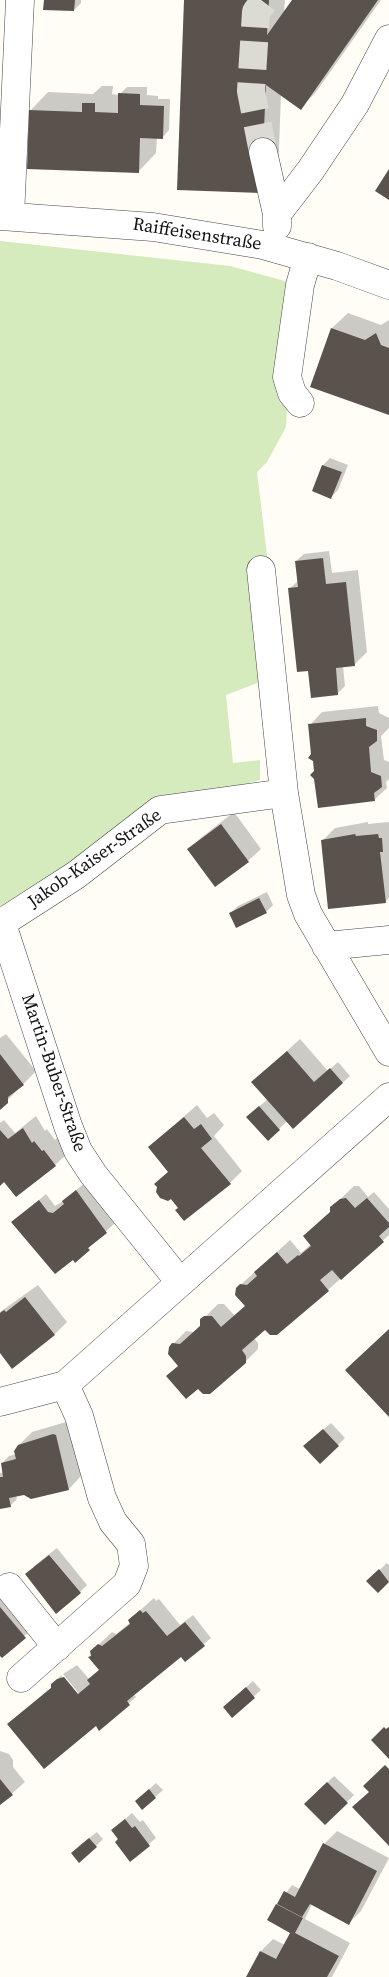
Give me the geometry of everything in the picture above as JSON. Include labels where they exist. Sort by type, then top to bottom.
[{"type":"street","points":[[5,216],[20,0]]},
{"type":"street","points":[[277,214],[310,171],[355,104],[389,39]]},
{"type":"street","points":[[263,152],[277,214],[276,248]]},
{"type":"street","name":"Raiffeisenstraße","points":[[5,216],[153,227],[276,248],[389,285]]},
{"type":"street","points":[[300,403],[292,393],[287,377],[300,286],[308,257]]},
{"type":"street","points":[[261,570],[284,793],[301,895],[308,914],[389,1052]]},
{"type":"street","name":"Jakob-Kaiser-Straße","points":[[1,924],[76,875],[160,810],[284,793]]},
{"type":"street","name":"Martin-Buber-Straße","points":[[1,924],[78,1151],[93,1174],[180,1282]]},
{"type":"street","points":[[326,946],[389,940]]},
{"type":"street","points":[[0,1402],[66,1385],[389,1097]]},
{"type":"street","points":[[21,1678],[127,1584],[134,1566],[131,1544],[113,1522],[102,1498],[79,1416],[66,1385]]},
{"type":"street","points":[[9,1587],[57,1647]]},
{"type":"green space","points":[[0,241],[230,266],[292,283],[279,389],[287,409],[286,427],[267,462],[257,472],[267,555],[252,567],[260,682],[226,695],[233,763],[260,760],[260,780],[238,786],[163,799],[15,901],[0,906]]},
{"type":"building","points":[[44,0],[75,0],[74,11],[43,10]]},
{"type":"building","points":[[184,0],[269,0],[267,35],[292,0],[378,0],[301,110],[266,85],[261,193],[177,190]]},
{"type":"building","points":[[118,93],[140,94],[140,105],[164,106],[163,139],[140,138],[139,173],[27,169],[29,110],[82,112],[82,103],[95,103],[95,112],[118,113]]},
{"type":"building","points":[[389,169],[389,200],[375,191]]},
{"type":"building","points":[[331,328],[365,340],[376,333],[381,345],[389,348],[389,415],[310,387]]},
{"type":"building","points":[[322,465],[342,472],[331,499],[312,491]]},
{"type":"building","points":[[323,558],[326,584],[346,582],[355,666],[336,668],[338,695],[311,698],[308,671],[297,672],[288,588],[298,587],[295,561]]},
{"type":"building","points":[[366,718],[366,726],[377,730],[377,741],[369,747],[371,772],[381,776],[382,787],[374,793],[375,801],[318,808],[314,779],[310,775],[314,771],[313,761],[308,758],[311,754],[308,724]]},
{"type":"building","points":[[221,824],[249,862],[215,887],[187,849]]},
{"type":"building","points":[[355,834],[356,836],[378,834],[379,838],[382,838],[383,852],[380,852],[386,903],[328,909],[321,840]]},
{"type":"building","points":[[259,898],[267,913],[236,928],[229,913]]},
{"type":"building","points":[[287,1051],[314,1082],[330,1068],[343,1083],[293,1129],[251,1082]]},
{"type":"building","points":[[0,1054],[24,1085],[8,1097],[8,1103],[0,1110]]},
{"type":"building","points":[[259,1106],[280,1130],[268,1141],[246,1117]]},
{"type":"building","points":[[184,1117],[194,1129],[201,1124],[212,1139],[201,1148],[231,1184],[184,1221],[175,1210],[178,1208],[171,1199],[168,1201],[160,1198],[156,1192],[157,1187],[154,1184],[168,1172],[148,1147]]},
{"type":"building","points":[[23,1128],[32,1143],[34,1141],[42,1151],[44,1150],[56,1166],[16,1197],[4,1182],[0,1186],[0,1130],[8,1139]]},
{"type":"building","points":[[76,1190],[107,1233],[88,1248],[90,1250],[75,1263],[73,1260],[55,1274],[11,1222],[39,1200],[48,1212],[53,1213],[64,1204],[62,1201]]},
{"type":"building","points":[[346,1198],[355,1208],[367,1198],[389,1223],[389,1227],[379,1236],[384,1242],[341,1280],[332,1270],[320,1280],[329,1291],[277,1335],[270,1335],[265,1330],[242,1350],[246,1356],[246,1363],[210,1394],[203,1394],[198,1389],[186,1399],[166,1376],[178,1366],[168,1354],[172,1343],[180,1344],[200,1326],[200,1319],[204,1316],[212,1316],[221,1327],[245,1306],[235,1295],[236,1288],[240,1284],[247,1285],[257,1276],[254,1272],[277,1252],[287,1264],[299,1256],[311,1246],[303,1236],[330,1212],[330,1207],[340,1199]]},
{"type":"building","points":[[25,1297],[55,1335],[12,1369],[0,1353],[0,1313],[4,1310],[6,1312]]},
{"type":"building","points":[[389,1329],[389,1417],[345,1370]]},
{"type":"building","points":[[323,1429],[339,1446],[320,1464],[303,1446]]},
{"type":"building","points":[[53,1434],[56,1435],[69,1490],[31,1499],[24,1495],[9,1498],[11,1507],[0,1509],[0,1477],[3,1477],[1,1463],[16,1459],[14,1451],[18,1445]]},
{"type":"building","points":[[49,1555],[81,1593],[56,1614],[25,1574]]},
{"type":"building","points":[[379,1569],[389,1582],[378,1593],[366,1581]]},
{"type":"building","points":[[0,1607],[26,1638],[2,1658],[0,1656]]},
{"type":"building","points":[[140,1610],[143,1613],[146,1611],[167,1636],[185,1622],[205,1646],[185,1662],[181,1657],[127,1701],[130,1705],[99,1731],[96,1726],[44,1769],[7,1724],[51,1688],[51,1684],[57,1679],[64,1677],[78,1694],[90,1684],[87,1680],[99,1670],[88,1657],[91,1656],[90,1651],[98,1644],[102,1646],[130,1624],[128,1620]]},
{"type":"building","points":[[246,1687],[255,1698],[232,1718],[223,1707]]},
{"type":"building","points":[[384,1727],[386,1729],[389,1727],[389,1759],[371,1740]]},
{"type":"building","points":[[385,1765],[389,1769],[389,1846],[352,1807],[369,1792],[363,1786]]},
{"type":"building","points":[[0,1779],[13,1795],[0,1805]]},
{"type":"building","points":[[327,1782],[348,1803],[325,1825],[304,1804]]},
{"type":"building","points":[[149,1789],[156,1798],[142,1810],[135,1801]]},
{"type":"building","points":[[125,1819],[132,1828],[135,1826],[150,1846],[130,1862],[115,1842],[118,1839],[111,1830]]},
{"type":"building","points":[[89,1838],[97,1847],[79,1863],[71,1853]]},
{"type":"building","points":[[323,1843],[377,1871],[349,1925],[310,1904],[302,1917],[277,1904],[284,1891],[295,1897]]},
{"type":"building","points":[[276,1904],[303,1918],[295,1933],[339,1956],[327,1977],[246,1977],[260,1951],[276,1959],[290,1933],[267,1920]]},
{"type":"tunnel","points":[[263,152],[251,91],[256,12],[265,0]]}]
